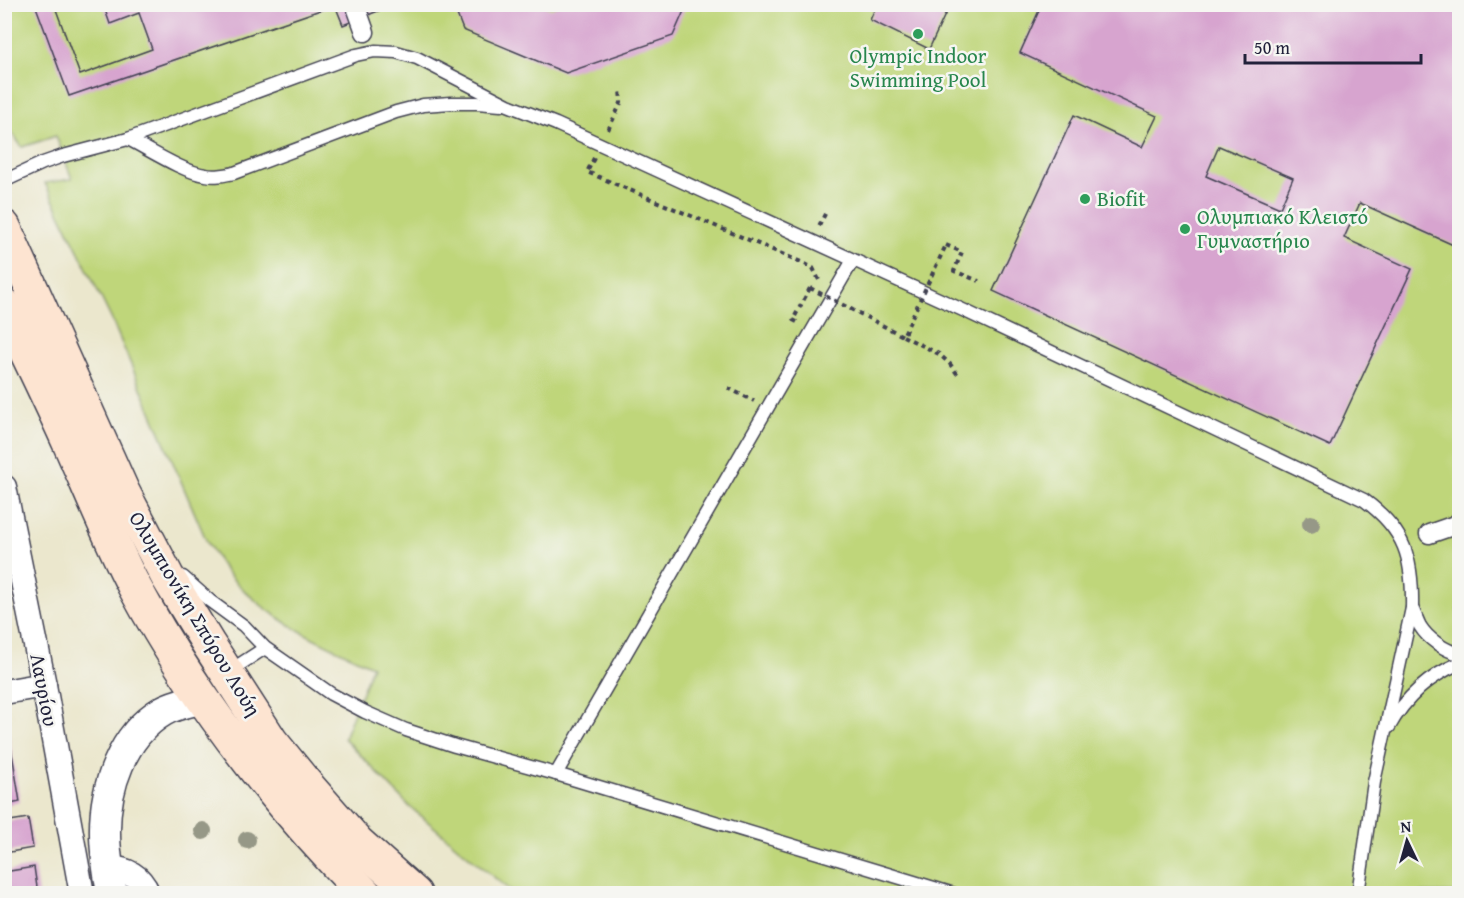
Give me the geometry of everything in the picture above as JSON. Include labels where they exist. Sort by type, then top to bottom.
[{"type":"main road","name":"Ολυμπιονίκη Σπύρου Λούη","points":[[4,228],[123,492],[181,600],[271,741],[357,842],[415,894]]},
{"type":"main road","name":"Ολυμπιονίκη Σπύρου Λούη","points":[[4,305],[113,543],[134,585],[178,661],[247,760],[282,804],[365,894]]},
{"type":"street","points":[[355,4],[366,32]]},
{"type":"street","name":"Λαυρίου","points":[[4,488],[44,685],[82,894]]},
{"type":"street","points":[[1429,534],[1460,521]]},
{"type":"street","points":[[4,692],[44,685]]},
{"type":"street","points":[[110,881],[105,834],[107,802],[118,765],[130,741],[146,723],[165,710],[203,698]]},
{"type":"street","points":[[110,881],[122,869],[141,881],[148,894]]},
{"type":"lane","points":[[4,181],[63,156],[128,139],[356,55],[375,51],[396,51],[417,58],[508,105],[555,124],[965,311],[1364,500],[1394,527],[1404,546],[1413,585],[1412,608],[1383,738],[1367,826],[1358,894]]},
{"type":"lane","points":[[128,139],[189,170],[204,175],[219,176],[234,173],[396,112],[423,105],[477,103],[508,105]]},
{"type":"lane","points":[[556,774],[853,260]]},
{"type":"lane","points":[[147,537],[188,582],[244,626],[265,648],[331,694],[365,712],[406,730],[455,746],[556,774],[954,894]]},
{"type":"lane","points":[[1412,608],[1421,627],[1436,643],[1460,654]]},
{"type":"lane","points":[[227,672],[265,648]]},
{"type":"lane","points":[[1383,738],[1398,711],[1420,687],[1446,668],[1460,663]]},
{"type":"lane","points":[[1362,871],[1363,894]]},
{"type":"path","points":[[620,88],[621,102],[587,172],[813,268],[820,282],[818,302]]},
{"type":"path","points":[[903,336],[946,245],[962,252],[954,271],[979,281]]},
{"type":"path","points":[[793,320],[810,288],[939,354],[958,375]]},
{"type":"green space","points":[[5,5],[1459,5],[1459,893],[513,893],[409,806],[344,738],[372,666],[292,627],[274,615],[240,587],[222,567],[207,542],[111,318],[45,183],[72,179],[56,136],[22,147],[5,123]]},
{"type":"building","points":[[35,4],[54,4],[80,75],[152,49],[139,13],[110,24],[103,4],[381,4],[383,9],[343,25],[335,5],[69,96]]},
{"type":"building","points":[[453,4],[541,4],[551,9],[562,4],[687,4],[673,36],[566,73],[463,30]]},
{"type":"building","name":"Olympic Indoor Swimming Pool","points":[[877,4],[950,4],[929,49],[870,20]]},
{"type":"building","name":"Ολυμπιακό Κλειστό Γυμναστήριο","points":[[1042,4],[1460,4],[1460,248],[1360,203],[1344,238],[1412,269],[1330,446],[993,291],[1074,115],[1142,147],[1157,116],[1020,53]],"holes":[[[1219,146],[1293,178],[1280,208],[1206,176]]]},
{"type":"building","points":[[5,723],[7,723],[20,802],[5,805]]},
{"type":"building","points":[[28,818],[33,848],[4,853],[4,822]]},
{"type":"building","points":[[34,867],[38,894],[4,894],[4,872]]},
{"type":"place","name":"Olympic Indoor Swimming Pool","points":[[918,34]]},
{"type":"place","name":"Biofit","points":[[1085,199]]},
{"type":"place","name":"Ολυμπιακό Κλειστό Γυμναστήριο","points":[[1185,229]]}]
